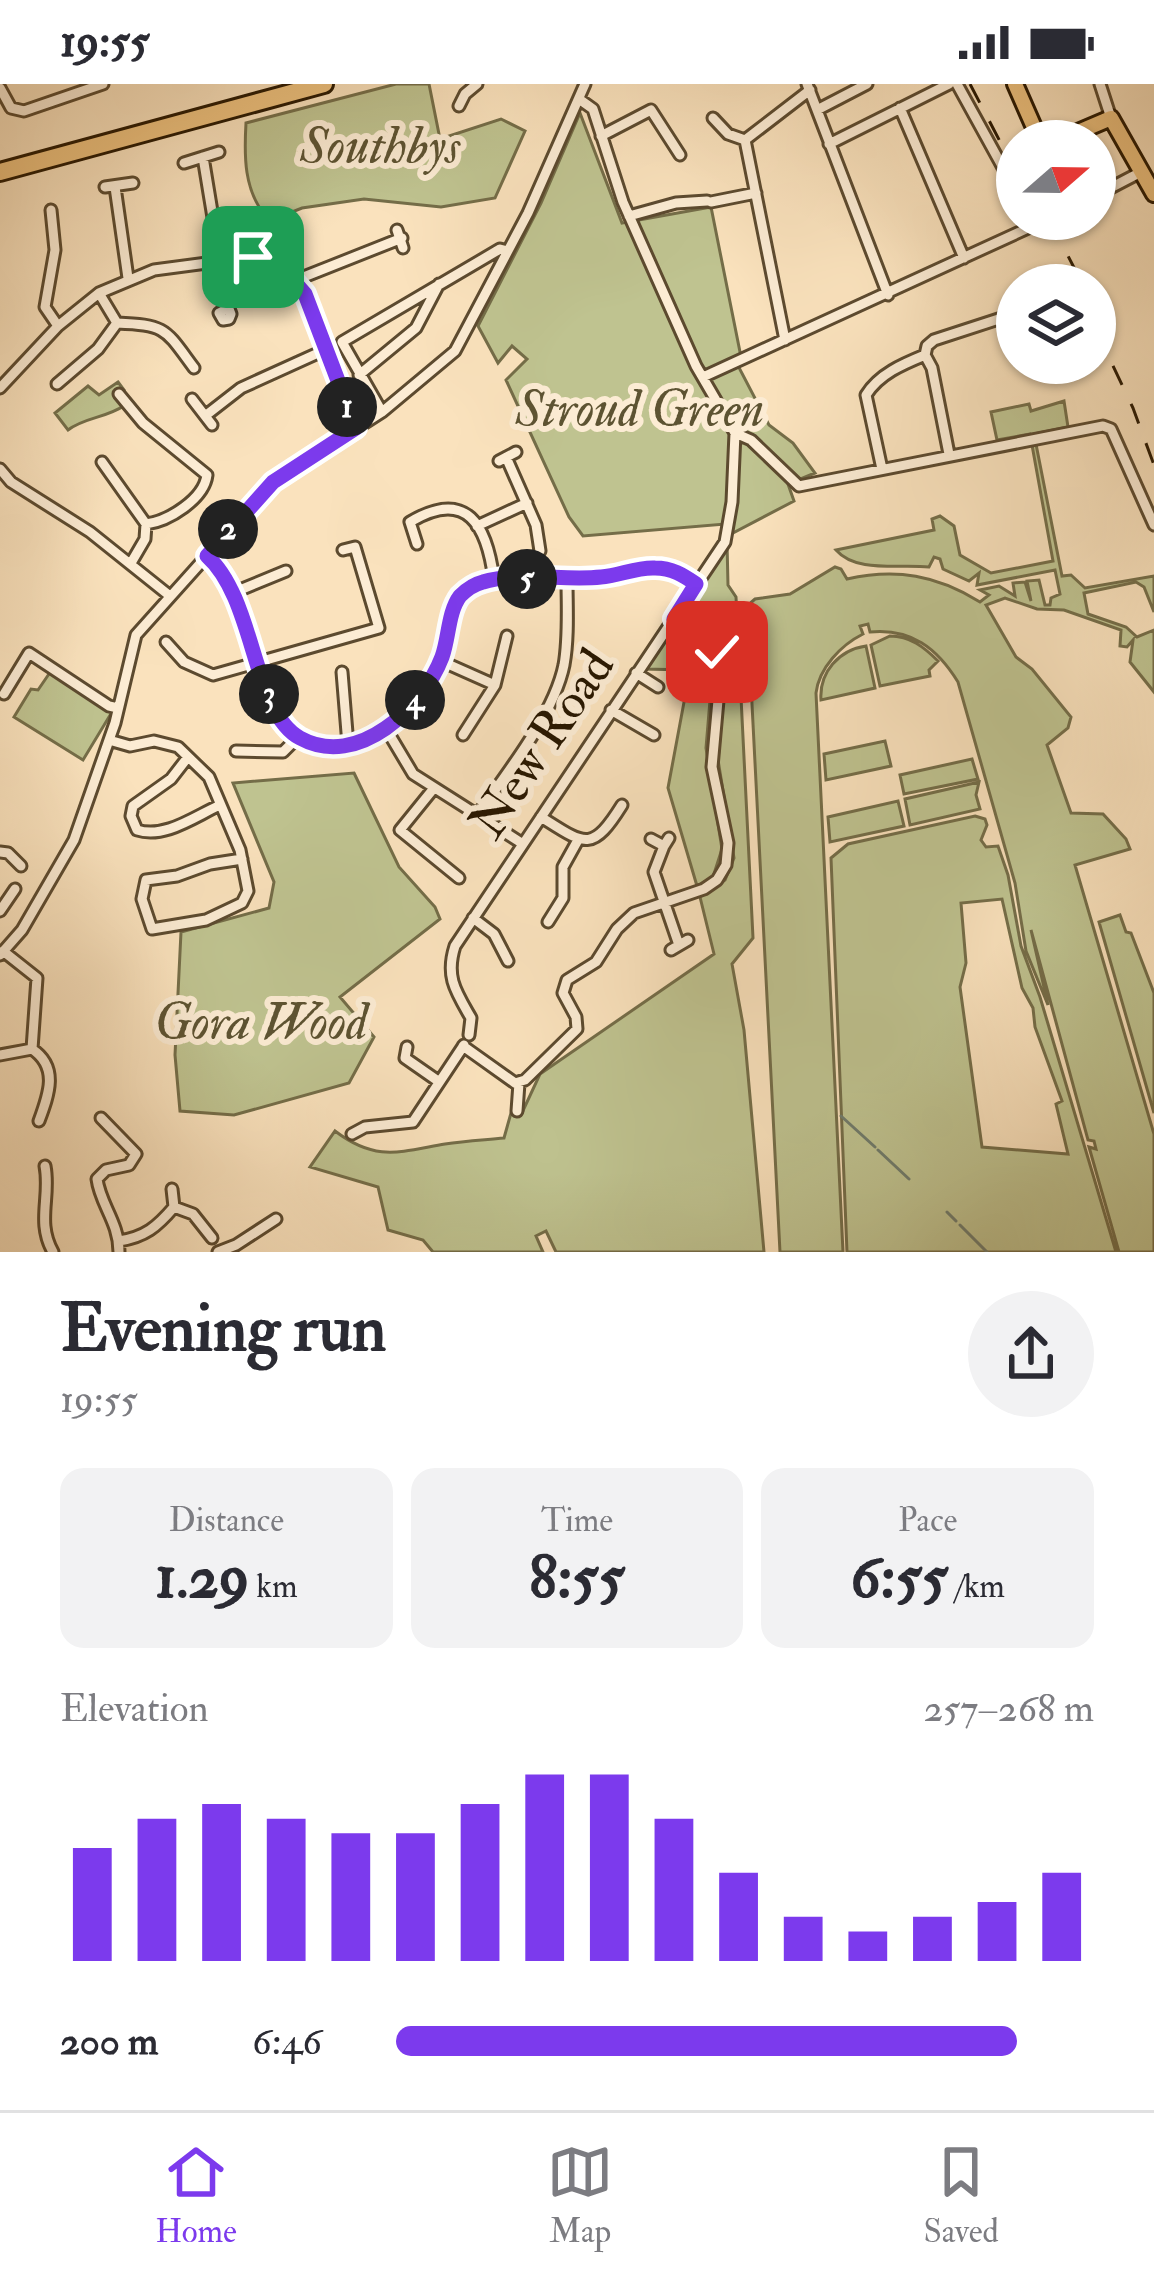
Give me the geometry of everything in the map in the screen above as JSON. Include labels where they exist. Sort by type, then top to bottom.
[{"type":"highway","points":[[0,163],[288,84]]},
{"type":"highway","points":[[0,172],[324,84]]},
{"type":"main road","points":[[1015,84],[1031,120]]},
{"type":"main road","points":[[1106,120],[1111,118],[1146,172],[1154,194]]},
{"type":"street","points":[[0,88],[9,105],[20,111],[72,89],[103,84]]},
{"type":"street","points":[[459,106],[477,84]]},
{"type":"street","points":[[39,1121],[51,1081],[48,1064],[32,1048],[37,978],[1,952],[61,867],[110,740],[136,635],[273,482],[382,412],[455,351],[508,251],[585,84]]},
{"type":"street","points":[[817,110],[866,84]]},
{"type":"street","points":[[830,144],[953,84],[996,157]]},
{"type":"street","points":[[1100,84],[1111,118]]},
{"type":"street","points":[[745,140],[808,87],[888,296]]},
{"type":"street","points":[[579,99],[592,109],[629,216],[734,433],[751,440],[799,486],[1107,426],[1154,525]]},
{"type":"street","points":[[900,109],[964,258]]},
{"type":"street","points":[[601,136],[651,110],[680,154]]},
{"type":"street","points":[[712,118],[722,129],[745,140]]},
{"type":"street","points":[[722,129],[735,118]]},
{"type":"street","points":[[745,140],[785,340]]},
{"type":"street","points":[[184,163],[218,152]]},
{"type":"street","points":[[203,157],[227,309]]},
{"type":"street","points":[[1116,186],[1146,172]]},
{"type":"street","points":[[128,278],[110,187],[133,183]]},
{"type":"street","points":[[629,216],[676,203],[756,193]]},
{"type":"street","points":[[51,210],[55,250],[45,308],[58,326]]},
{"type":"street","points":[[296,280],[400,238]]},
{"type":"street","points":[[703,376],[888,296],[1001,240]]},
{"type":"street","points":[[382,412],[342,342],[500,249],[508,251]]},
{"type":"street","points":[[0,388],[58,326],[99,293],[128,278],[171,266],[257,258],[296,280],[356,428]]},
{"type":"street","points":[[359,375],[416,328],[439,284]]},
{"type":"street","points":[[99,293],[117,323]]},
{"type":"street","points":[[949,454],[932,368],[925,355],[927,346],[996,319]]},
{"type":"street","points":[[57,384],[73,365],[98,349],[117,323]]},
{"type":"street","points":[[117,323],[160,328],[194,368]]},
{"type":"street","points":[[192,399],[208,421],[241,388],[326,349]]},
{"type":"street","points":[[882,469],[866,395],[882,374],[925,355]]},
{"type":"street","points":[[119,394],[142,423],[207,475],[203,491],[162,521],[146,524]]},
{"type":"street","name":"New Road","points":[[471,1018],[456,996],[449,964],[455,946],[725,542],[734,433]]},
{"type":"street","points":[[507,456],[527,503],[539,551]]},
{"type":"street","points":[[102,462],[146,524],[145,539],[131,563]]},
{"type":"street","points":[[0,469],[11,482],[131,563],[170,596]]},
{"type":"street","points":[[477,526],[527,503]]},
{"type":"street","points":[[417,544],[410,522],[445,507],[462,509],[477,526],[490,555],[494,580]]},
{"type":"street","points":[[343,550],[355,547],[379,628]]},
{"type":"street","points":[[207,556],[235,592],[276,713],[298,737],[325,746],[348,745],[385,728],[410,706],[441,661],[457,600],[472,586],[494,580],[605,577],[656,568],[680,572],[696,584]]},
{"type":"street","points":[[235,592],[286,572]]},
{"type":"street","points":[[478,814],[527,741],[559,681],[566,652],[567,579]]},
{"type":"street","points":[[517,1111],[519,1083],[577,1029],[576,1017],[564,998],[567,980],[596,962],[617,929],[634,913],[712,884],[727,865],[729,851],[712,767],[720,659],[704,638],[674,619]]},
{"type":"street","points":[[166,642],[184,662],[213,674],[379,628],[393,635]]},
{"type":"street","points":[[464,735],[495,685],[507,636]]},
{"type":"street","points":[[4,694],[29,653],[118,708]]},
{"type":"street","points":[[441,661],[495,685]]},
{"type":"street","points":[[342,673],[348,745]]},
{"type":"street","points":[[636,673],[658,687]]},
{"type":"street","points":[[12,681],[22,689]]},
{"type":"street","points":[[610,710],[654,735]]},
{"type":"street","points":[[385,728],[408,768],[523,844]]},
{"type":"street","points":[[243,748],[283,752],[298,737]]},
{"type":"street","points":[[110,740],[130,746],[165,742],[178,747],[209,777],[242,860],[248,891],[245,901],[206,920],[156,931],[149,926],[142,898],[142,886],[149,878],[177,877],[210,864],[242,860]]},
{"type":"street","points":[[188,758],[171,778],[133,806],[131,816],[137,830],[148,833],[173,828],[218,806]]},
{"type":"street","points":[[434,788],[397,829],[459,878]]},
{"type":"street","points":[[541,817],[578,840],[591,841],[602,835],[622,805]]},
{"type":"street","points":[[651,839],[667,842],[654,872],[679,945]]},
{"type":"street","points":[[548,922],[563,898],[563,867],[578,840]]},
{"type":"street","points":[[0,852],[8,853],[21,866]]},
{"type":"street","points":[[0,911],[15,889]]},
{"type":"street","points":[[473,918],[494,934],[508,961]]},
{"type":"street","points":[[352,1134],[364,1127],[413,1122],[467,1040],[471,1018],[485,1015]]},
{"type":"street","points":[[467,1040],[519,1083]]},
{"type":"street","points":[[0,1055],[32,1048]]},
{"type":"street","points":[[403,1055],[438,1081]]},
{"type":"street","points":[[359,1115],[364,1127]]},
{"type":"street","points":[[101,1118],[136,1154],[129,1165],[106,1170],[97,1179],[96,1186],[111,1212],[117,1249],[151,1232],[173,1207],[172,1189]]},
{"type":"street","points":[[45,1166],[42,1226],[51,1251]]},
{"type":"street","points":[[34,1183],[47,1182]]},
{"type":"street","points":[[173,1207],[193,1214],[212,1238]]},
{"type":"street","points":[[218,1252],[276,1219]]},
{"type":"street","points":[[28,1228],[42,1226]]},
{"type":"green space","name":"Southbys","points":[[396,84],[429,84],[440,139],[501,119],[525,131],[495,198],[441,207],[364,199],[266,217],[249,184],[246,123]]},
{"type":"green space","name":"Stroud Green","points":[[580,113],[622,223],[711,207],[741,357],[735,360],[769,425],[793,443],[815,473],[788,484],[794,501],[731,534],[725,524],[583,536],[569,517],[506,380],[527,359],[512,346],[498,363],[478,326],[541,203]]},
{"type":"green space","points":[[118,382],[124,390],[116,396],[125,405],[118,409],[68,430],[55,413],[88,386],[99,395]]},
{"type":"green space","points":[[1064,401],[1068,427],[1034,434],[1062,576],[1071,575],[1085,588],[1154,576],[1154,612],[1144,587],[1136,582],[1084,593],[1088,614],[1126,627],[1137,637],[1154,630],[1154,692],[1130,662],[1133,640],[1127,647],[1120,646],[1121,630],[1064,610],[1037,609],[1005,598],[986,605],[1016,657],[1032,669],[1071,717],[1068,728],[1047,745],[1071,813],[1103,814],[1130,849],[1075,865],[1154,1134],[1154,1252],[1119,1252],[1089,1147],[1096,1149],[1094,1141],[1088,1140],[1031,930],[1048,1005],[1026,951],[1015,883],[958,682],[932,650],[898,633],[870,632],[868,624],[860,626],[863,634],[832,658],[816,693],[843,1252],[780,1252],[747,606],[755,599],[790,594],[835,567],[847,579],[916,576],[948,585],[980,602],[989,595],[980,590],[999,586],[1015,596],[1013,583],[1025,582],[1031,601],[1027,581],[1039,580],[1045,605],[1050,605],[1051,598],[1060,594],[1055,570],[977,585],[979,573],[969,581],[943,569],[934,557],[929,567],[878,566],[855,562],[836,550],[934,530],[932,519],[940,516],[954,526],[960,555],[991,573],[1053,561],[1030,434],[997,440],[991,412],[1029,404],[1031,411]]},
{"type":"green space","points":[[727,542],[728,585],[736,597],[753,938],[732,964],[744,1030],[764,1252],[556,1252],[546,1231],[536,1236],[543,1252],[433,1252],[423,1240],[388,1230],[378,1187],[310,1167],[335,1131],[363,1147],[388,1152],[504,1138],[511,1113],[521,1115],[540,1074],[714,954],[700,897],[725,880],[734,858],[718,760],[726,670],[718,644],[683,618],[682,611]]},
{"type":"green space","points":[[671,629],[704,648],[713,665],[706,748],[722,849],[713,877],[697,886],[668,788],[690,670],[643,669]]},
{"type":"green space","points":[[890,636],[916,643],[938,661],[929,670],[930,676],[880,686],[871,645]]},
{"type":"green space","points":[[866,646],[875,688],[821,700],[823,680],[833,664],[847,652]]},
{"type":"green space","points":[[51,671],[112,712],[83,760],[14,717],[31,689],[38,690]]},
{"type":"green space","points":[[885,741],[891,766],[826,780],[824,754]]},
{"type":"green space","points":[[972,759],[978,779],[904,794],[900,775]]},
{"type":"green space","name":"Gora Wood","points":[[354,773],[399,867],[440,919],[340,997],[374,1037],[349,1083],[234,1115],[180,1111],[175,1055],[181,932],[269,908],[274,882],[233,783]]},
{"type":"green space","points":[[979,782],[980,809],[910,825],[905,799]]},
{"type":"green space","points":[[898,801],[904,826],[830,842],[828,817]]},
{"type":"green space","points":[[975,816],[985,819],[981,840],[986,847],[998,846],[1008,875],[1021,946],[1116,1252],[847,1252],[831,858],[848,844]],"holes":[[[1002,899],[1022,988],[1033,1008],[1035,1027],[1062,1101],[1056,1104],[1068,1154],[982,1147],[960,987],[966,963],[961,903]]]},
{"type":"green space","points":[[1120,915],[1154,993],[1154,1113],[1099,922]]},
{"type":"waterway","points":[[841,1116],[875,1147]]},
{"type":"waterway","points":[[878,1150],[909,1179]]},
{"type":"waterway","points":[[947,1212],[956,1221]]},
{"type":"waterway","points":[[960,1225],[987,1252]]},
{"type":"railway","points":[[970,84],[996,134]]},
{"type":"railway","points":[[1060,240],[1072,264]]},
{"type":"railway","points":[[1116,372],[1154,465]]},
{"type":"route","points":[[253,257],[284,270],[305,294],[356,428],[273,482],[207,556],[235,592],[273,707],[289,730],[310,742],[338,746],[366,739],[394,721],[440,663],[457,600],[485,581],[605,577],[648,568],[680,572],[696,584],[674,619],[717,652]]}]
